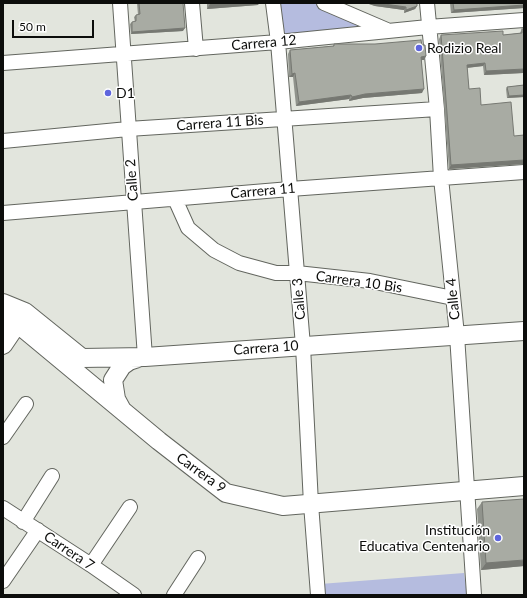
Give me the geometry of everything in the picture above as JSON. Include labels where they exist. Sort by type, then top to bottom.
[{"type":"main road","points":[[3,303],[15,318],[3,345]]},
{"type":"main road","name":"Carrera 10","points":[[15,318],[82,358],[145,357],[457,336],[520,334]]},
{"type":"main road","name":"Carrera 9","points":[[15,318],[127,415],[226,493],[283,506],[524,486]]},
{"type":"main road","points":[[127,415],[116,399],[114,380],[122,366],[129,361],[145,357]]},
{"type":"street","name":"Calle 2","points":[[120,3],[145,357]]},
{"type":"street","points":[[192,3],[196,49]]},
{"type":"street","name":"Calle 3","points":[[273,3],[278,42],[303,346],[311,504],[318,595]]},
{"type":"street","points":[[324,3],[389,31]]},
{"type":"street","name":"Calle 4","points":[[427,3],[428,27],[437,109],[441,178],[457,336],[466,492],[474,595]]},
{"type":"street","name":"Carrera 12","points":[[3,64],[124,53],[196,49],[428,27],[524,20]]},
{"type":"street","name":"Carrera 11 Bis","points":[[3,141],[128,129],[437,109]]},
{"type":"street","name":"Carrera 11","points":[[3,213],[290,189],[524,172]]},
{"type":"street","name":"Carrera 10 Bis","points":[[175,199],[188,228],[214,250],[239,263],[276,273],[297,273],[370,281],[453,298]]},
{"type":"street","points":[[3,437],[26,404]]},
{"type":"street","points":[[23,522],[52,476]]},
{"type":"street","name":"Carrera 7","points":[[3,508],[91,565],[134,595]]},
{"type":"street","points":[[91,565],[130,508]]},
{"type":"street","points":[[3,581],[38,530]]},
{"type":"street","points":[[174,595],[198,558]]},
{"type":"shaded area","points":[[273,3],[324,3],[389,31],[278,42]]},
{"type":"shaded area","points":[[464,573],[467,595],[317,595],[320,584]]},
{"type":"building","points":[[139,3],[183,3],[185,28],[132,32],[132,22],[136,21],[136,15],[140,14]]},
{"type":"building","points":[[377,3],[417,3],[417,6],[406,10],[406,7]]},
{"type":"building","points":[[453,3],[524,3],[524,5],[454,10]]},
{"type":"building","points":[[522,29],[524,29],[524,69],[486,71],[485,63],[467,65],[469,89],[480,88],[481,105],[511,102],[514,136],[524,135],[524,160],[451,165],[441,35],[503,31],[503,35],[522,33]]},
{"type":"building","points":[[421,40],[422,45],[425,45],[426,56],[421,57],[424,89],[365,94],[352,97],[351,95],[299,102],[295,73],[292,74],[290,50],[334,46],[334,44],[375,44]]},
{"type":"building","points":[[524,85],[524,95],[509,96],[507,87]]},
{"type":"building","name":"Institución Educativa Centenario","points":[[524,499],[524,560],[486,563],[482,502]]},
{"type":"place","name":"Rodizio Real","points":[[419,48]]},
{"type":"place","name":"D1","points":[[108,93]]},
{"type":"place","name":"Institución Educativa Centenario","points":[[498,538]]}]
